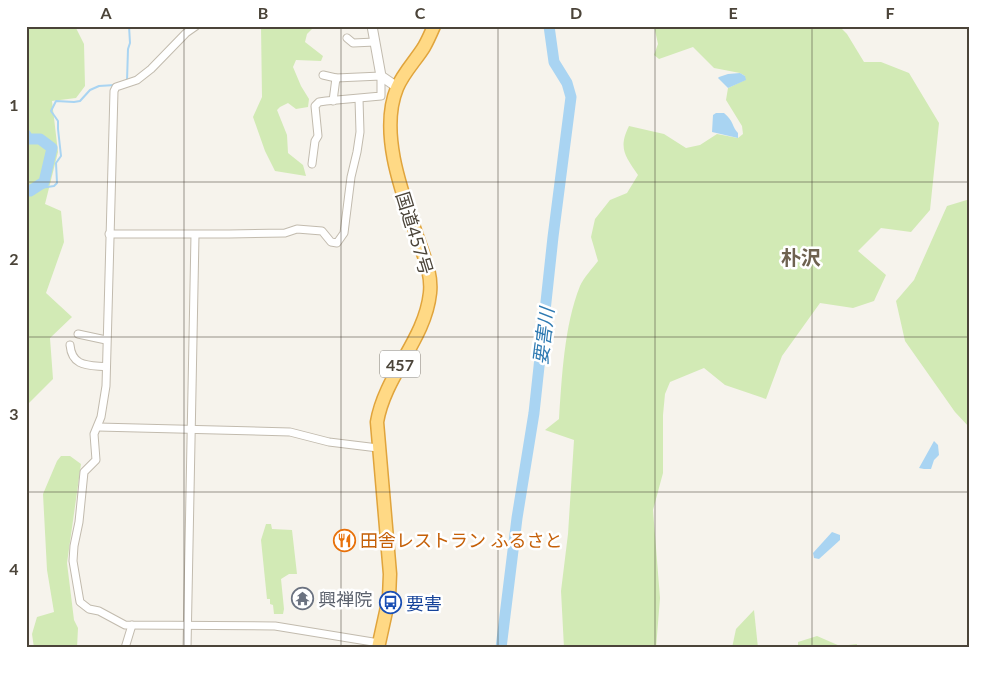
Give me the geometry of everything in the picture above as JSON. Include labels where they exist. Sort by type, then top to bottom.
[{"type":"highway","name":"国道457号","points":[[378,646],[389,598],[390,574],[377,422],[380,405],[386,390],[421,326],[428,307],[430,292],[429,272],[394,161],[390,121],[397,88],[425,46],[434,26]]},
{"type":"street","points":[[196,26],[186,33],[151,69],[137,80],[116,87],[114,91],[104,398],[98,426],[94,434],[96,460],[84,472],[79,522],[74,546],[73,561],[80,602],[89,609],[98,611],[125,625],[275,626],[378,646]]},
{"type":"street","points":[[312,164],[315,141],[318,136],[315,106],[319,102],[381,96],[381,76],[372,26]]},
{"type":"street","points":[[347,38],[353,43],[375,42]]},
{"type":"street","points":[[323,75],[336,78],[381,76],[397,88]]},
{"type":"street","points":[[333,100],[336,78]]},
{"type":"street","points":[[110,234],[285,233],[297,229],[310,229],[322,231],[334,243],[340,241],[344,233],[358,142],[360,99]]},
{"type":"street","points":[[187,648],[195,235]]},
{"type":"street","points":[[78,334],[106,340]]},
{"type":"street","points":[[70,345],[71,356],[77,362],[106,367]]},
{"type":"street","points":[[98,426],[290,432],[329,442],[378,448]]},
{"type":"street","points":[[125,648],[132,626]]},
{"type":"green space","points":[[26,26],[75,26],[84,44],[85,86],[76,98],[52,101],[58,152],[45,204],[61,211],[64,242],[46,293],[72,317],[50,338],[53,379],[26,408]]},
{"type":"green space","points":[[261,26],[315,26],[307,34],[305,42],[323,56],[321,61],[296,60],[293,67],[309,99],[308,107],[296,109],[288,103],[277,110],[287,135],[288,153],[303,165],[306,176],[275,171],[265,151],[253,117],[262,97]]},
{"type":"green space","points":[[654,26],[839,26],[847,34],[864,62],[881,62],[909,73],[939,123],[930,210],[911,232],[881,228],[858,251],[886,275],[874,301],[853,308],[820,303],[782,356],[766,399],[725,385],[704,368],[670,382],[665,394],[663,415],[663,473],[653,510],[660,598],[656,648],[564,648],[561,591],[568,534],[574,440],[545,430],[559,419],[561,386],[570,318],[580,286],[598,261],[591,237],[595,219],[610,200],[627,193],[638,175],[624,152],[624,140],[629,126],[664,134],[686,148],[700,145],[717,134],[738,138],[743,134],[742,126],[726,100],[728,88],[745,80],[745,76],[740,73],[714,68],[693,47],[659,59],[654,55],[658,44]]},
{"type":"green space","points":[[970,199],[970,428],[955,412],[905,341],[896,301],[914,280],[947,206]]},
{"type":"green space","points":[[61,456],[70,456],[81,464],[67,563],[74,620],[78,628],[77,648],[34,648],[32,634],[37,617],[54,612],[47,570],[43,494]]},
{"type":"green space","points":[[266,524],[271,524],[272,529],[292,530],[297,574],[289,574],[281,579],[283,614],[274,614],[273,605],[270,604],[270,599],[267,599],[261,540]]},
{"type":"green space","points":[[754,610],[758,648],[732,648],[736,629]]},
{"type":"green space","points":[[817,636],[840,646],[857,644],[856,648],[798,648],[798,642]]},
{"type":"water","points":[[740,73],[745,76],[746,80],[728,88],[718,78],[728,74]]},
{"type":"water","points":[[724,113],[727,116],[738,133],[738,138],[712,132],[713,115]]},
{"type":"water","points":[[934,441],[938,445],[939,455],[934,460],[931,469],[919,468]]},
{"type":"water","points":[[832,532],[840,535],[840,540],[819,559],[814,558],[813,553]]},
{"type":"waterway","points":[[127,81],[128,49],[130,43],[129,26]]},
{"type":"waterway","name":"要害川","points":[[501,648],[517,518],[534,413],[553,237],[571,97],[567,83],[554,62],[549,26]]},
{"type":"waterway","points":[[34,189],[54,186],[57,183],[56,163],[61,156],[58,121],[51,111],[56,101],[80,101],[90,90],[99,86],[115,85]]},
{"type":"waterway","points":[[26,135],[28,139],[40,139],[52,148],[44,182],[30,191],[26,189]]},
{"type":"place","name":"田舎レストラン ふるさと","points":[[344,540]]},
{"type":"place","name":"興禅院","points":[[302,599]]},
{"type":"place","name":"要害","points":[[390,603]]},
{"type":"district","name":"朴沢","points":[[801,257]]}]
